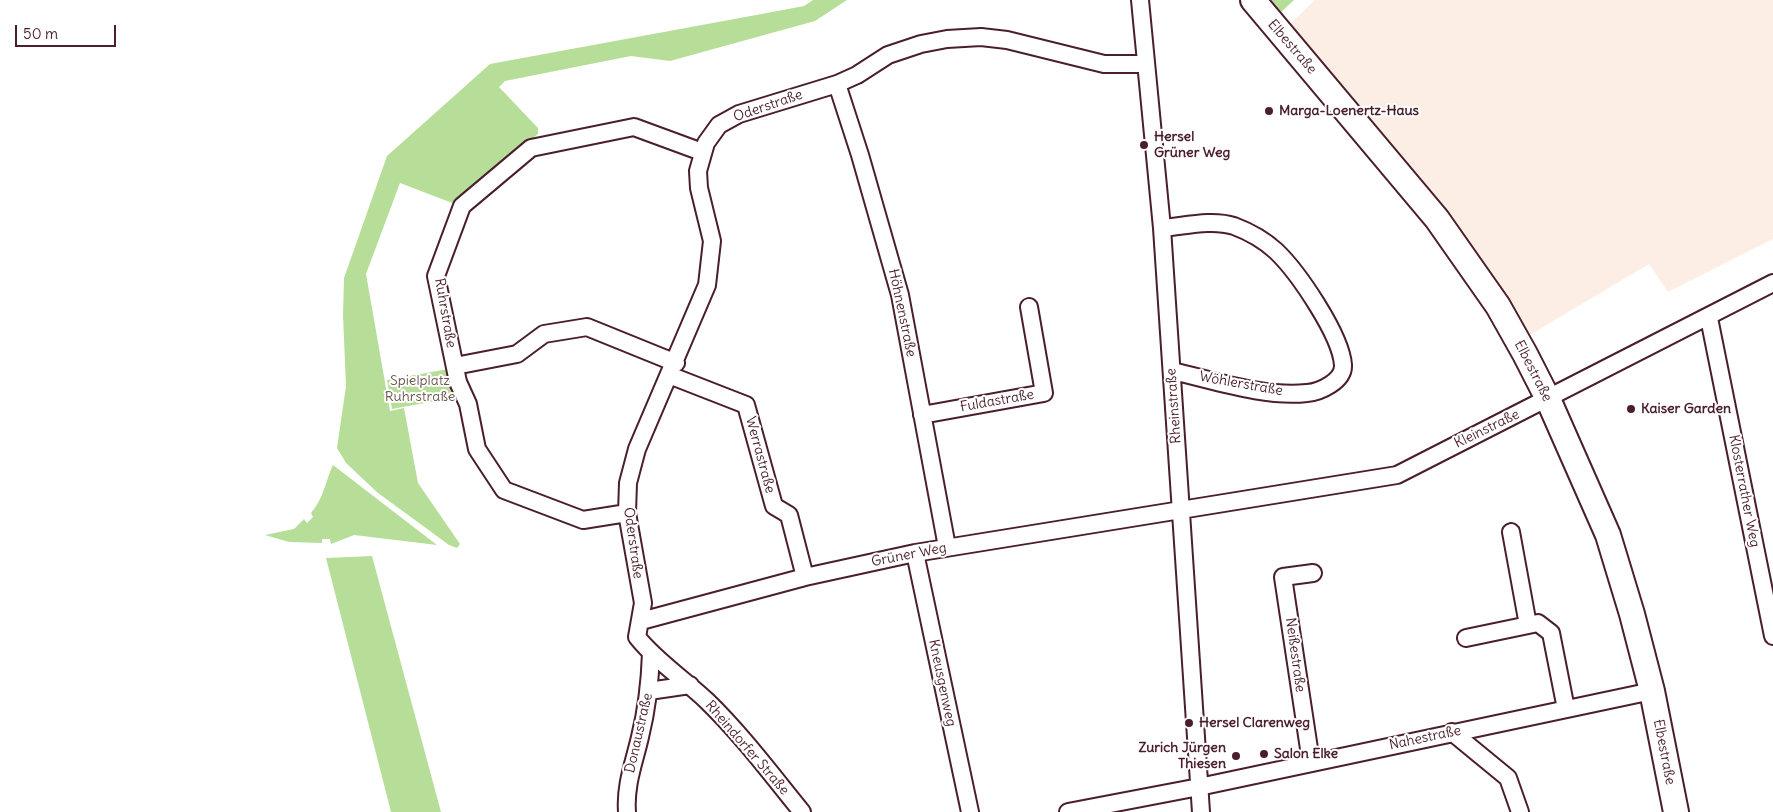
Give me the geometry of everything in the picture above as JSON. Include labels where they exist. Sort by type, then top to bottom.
[{"type":"main road","name":"Elbestraße","points":[[1253,0],[1437,219],[1498,306],[1548,400],[1608,535],[1632,614],[1652,691],[1676,812]]},
{"type":"street","name":"Rheinstraße","points":[[1140,0],[1162,228],[1200,812]]},
{"type":"street","name":"Oderstraße","points":[[641,621],[642,603],[627,512],[628,483],[637,449],[707,285],[712,241],[699,188],[698,171],[702,152],[719,126],[739,114],[836,84],[857,75],[888,55],[908,48],[947,39],[981,37],[1007,40],[1104,64],[1145,64]]},
{"type":"street","name":"Höhnenstraße","points":[[836,84],[900,295],[947,547]]},
{"type":"street","name":"Ruhrstraße","points":[[627,512],[583,520],[504,490],[477,449],[468,404],[458,382],[436,276],[462,206],[531,148],[634,126],[702,152]]},
{"type":"street","name":"Wöhlerstraße","points":[[1162,228],[1216,223],[1233,226],[1261,240],[1277,252],[1310,295],[1335,342],[1343,366],[1339,376],[1331,384],[1308,393],[1280,394],[1172,371]]},
{"type":"street","name":"Kleinstraße","points":[[1180,509],[1397,475],[1709,318],[1773,283]]},
{"type":"street","name":"Fuldastraße","points":[[922,415],[1044,393],[1029,307]]},
{"type":"street","name":"Klosterrather Weg","points":[[1709,318],[1773,636]]},
{"type":"street","points":[[455,366],[517,354],[544,334],[588,327],[672,369]]},
{"type":"street","name":"Werrastraße","points":[[672,369],[746,405],[774,506],[789,515],[805,577]]},
{"type":"street","name":"Grüner Weg","points":[[641,621],[805,577],[915,553],[1180,509]]},
{"type":"street","points":[[1511,532],[1528,625]]},
{"type":"street","name":"Kneusgenweg","points":[[915,553],[970,812]]},
{"type":"street","name":"Neißestraße","points":[[1311,762],[1283,577],[1313,573]]},
{"type":"street","name":"Rheindorfer Straße","points":[[641,621],[637,636],[651,654],[690,685],[744,740],[802,812]]},
{"type":"street","points":[[1466,638],[1538,623],[1551,633],[1566,709]]},
{"type":"street","name":"Donaustraße","points":[[627,812],[629,774],[640,740],[649,691],[651,654]]},
{"type":"street","points":[[649,691],[690,685]]},
{"type":"street","name":"Nahestraße","points":[[1068,812],[1199,787],[1652,691]]},
{"type":"street","points":[[1452,732],[1508,778],[1520,812]]},
{"type":"shaded area","points":[[1315,0],[1773,0],[1773,239],[1668,292],[1649,264],[1528,336],[1450,213],[1289,25]]},
{"type":"green space","points":[[813,0],[847,0],[815,21],[670,61],[631,56],[505,81],[499,87],[538,128],[538,134],[455,204],[400,183],[366,274],[390,411],[404,408],[418,483],[460,544],[457,548],[449,545],[378,493],[346,463],[337,448],[346,386],[343,315],[344,278],[387,156],[490,64],[804,6]]},
{"type":"green space","points":[[1267,0],[1294,0],[1279,14]]},
{"type":"green space","name":"Spielplatz Ruhrstraße","points":[[448,369],[452,398],[392,409],[387,380]]},
{"type":"green space","points":[[333,465],[437,545],[354,535],[331,544],[330,539],[322,539],[322,543],[289,542],[265,535],[294,529],[304,519],[307,523],[313,517],[311,513],[322,496]]},
{"type":"green space","points":[[372,556],[441,812],[391,812],[326,558]]},
{"type":"place","name":"Marga-Loenertz-Haus","points":[[1269,111]]},
{"type":"place","name":"Hersel Grüner Weg","points":[[1144,145]]},
{"type":"place","name":"Kaiser Garden","points":[[1631,409]]},
{"type":"place","name":"Hersel Clarenweg","points":[[1189,723]]},
{"type":"place","name":"Salon Elke","points":[[1264,754]]},
{"type":"place","name":"Zurich Jürgen Thiesen","points":[[1236,756]]}]
